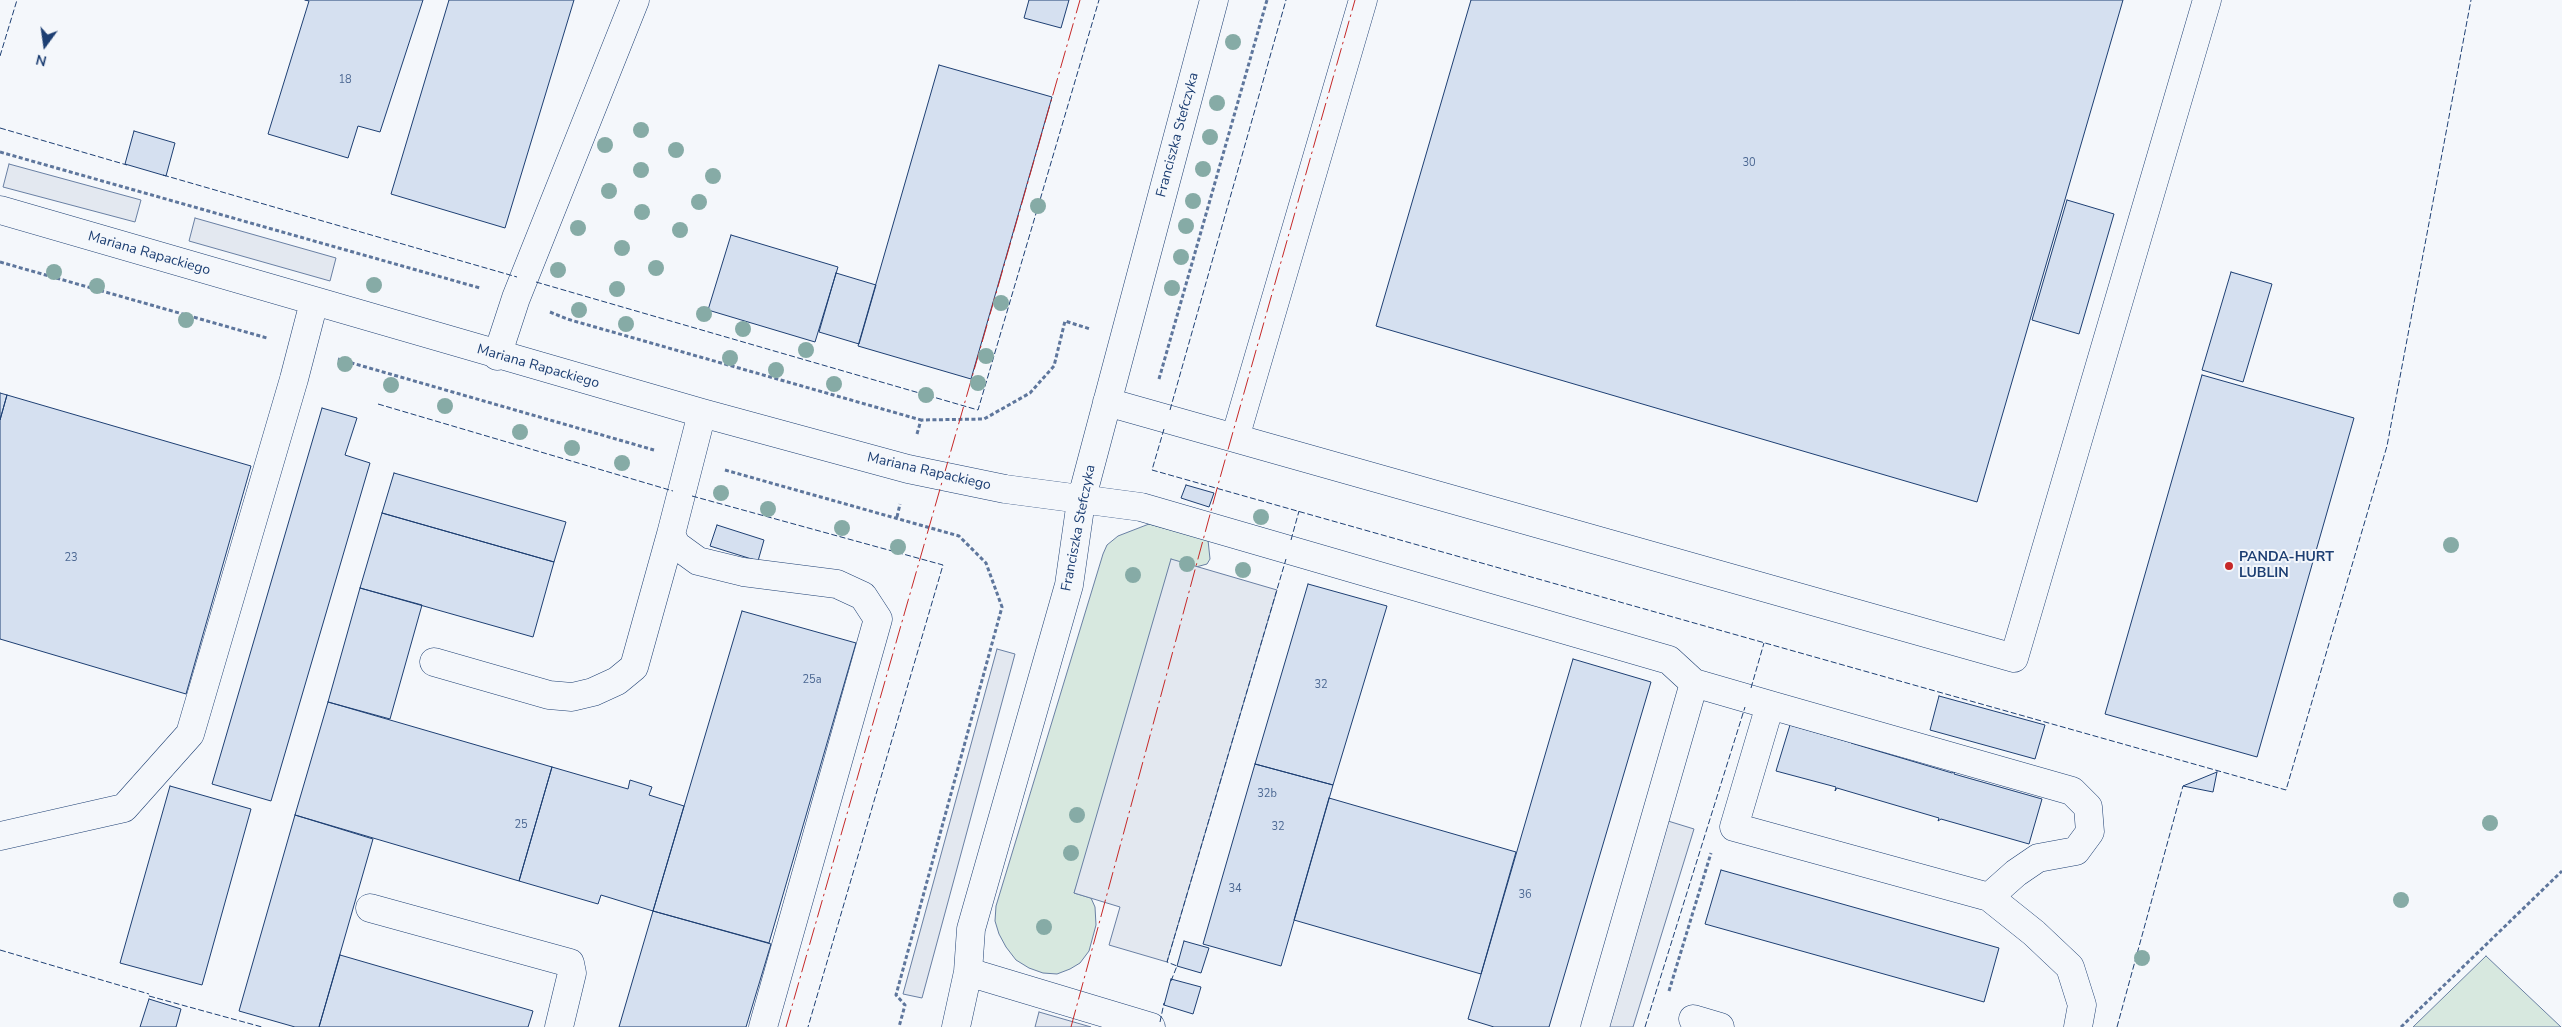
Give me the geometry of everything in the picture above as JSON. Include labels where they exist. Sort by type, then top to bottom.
[{"type":"street","points":[[497,356],[516,298],[635,0]]},
{"type":"street","name":"Franciszka Stefczyka","points":[[956,1027],[968,972],[971,929],[1069,585],[1081,501],[1214,0]]},
{"type":"street","points":[[1235,438],[1363,0]]},
{"type":"street","points":[[1107,402],[2014,658],[2207,0]]},
{"type":"street","name":"Mariana Rapackiego","points":[[0,210],[497,356],[702,414],[908,469],[1005,489],[1081,501],[1141,507],[1669,660],[1694,683]]},
{"type":"street","points":[[0,836],[124,808],[190,734],[294,379],[314,302]]},
{"type":"street","points":[[434,662],[549,696],[572,697],[593,692],[617,681],[634,667],[672,534],[702,414]]},
{"type":"street","points":[[672,534],[676,545],[698,561],[743,572],[838,584],[863,596],[878,619],[763,1027]]},
{"type":"street","points":[[1595,1027],[1694,683],[2072,791],[2088,807],[2090,832],[2076,851],[2038,858],[2016,873],[1989,897]]},
{"type":"street","points":[[1770,705],[1734,827],[1989,897],[2034,933],[2070,967],[2082,1004],[2078,1027]]},
{"type":"street","points":[[370,908],[570,963],[572,973],[559,1027]]},
{"type":"street","points":[[968,972],[1151,1027]]},
{"type":"street","points":[[1693,1019],[1720,1027]]},
{"type":"path","points":[[1150,415],[1166,352],[1267,0]]},
{"type":"path","points":[[0,152],[516,298],[567,319],[921,420],[984,419],[1030,393],[1054,366],[1065,321],[1166,352]]},
{"type":"path","points":[[897,518],[921,420]]},
{"type":"path","points":[[1668,992],[1720,823],[1734,827]]},
{"type":"path","points":[[2401,1027],[2562,871]]},
{"type":"shaded area","points":[[9,164],[141,200],[135,222],[3,187]]},
{"type":"shaded area","points":[[195,218],[336,258],[330,281],[189,241]]},
{"type":"shaded area","points":[[1149,524],[1208,540],[1210,559],[1207,564],[1196,567],[1074,893],[1091,898],[1095,907],[1096,925],[1089,951],[1080,963],[1070,969],[1057,974],[1043,973],[1029,968],[1016,960],[1006,947],[995,921],[996,906],[1103,554],[1107,545],[1118,536]]},
{"type":"shaded area","points":[[1171,559],[1277,590],[1167,962],[1109,945],[1120,907],[1074,893]]},
{"type":"shaded area","points":[[997,649],[1015,654],[922,998],[903,994]]},
{"type":"shaded area","points":[[1668,821],[1694,829],[1633,1027],[1604,1027]]},
{"type":"shaded area","points":[[2486,956],[2561,1027],[2413,1027]]},
{"type":"shaded area","points":[[1039,1012],[1091,1027],[1035,1027]]},
{"type":"building","points":[[305,0],[423,0],[380,132],[358,126],[348,158],[268,134],[309,1]]},
{"type":"building","points":[[449,0],[574,0],[505,228],[391,194]]},
{"type":"building","points":[[1029,0],[1069,0],[1061,28],[1024,18]]},
{"type":"building","points":[[1471,0],[2123,0],[1977,502],[1376,326]]},
{"type":"building","points":[[939,65],[1052,97],[971,379],[858,346]]},
{"type":"building","points":[[134,131],[175,143],[166,176],[125,164]]},
{"type":"building","points":[[2067,200],[2114,214],[2079,334],[2032,320]]},
{"type":"building","points":[[731,235],[838,267],[815,342],[708,310]]},
{"type":"building","points":[[2231,272],[2272,284],[2243,382],[2202,370]]},
{"type":"building","points":[[836,273],[876,285],[859,344],[819,332]]},
{"type":"building","name":"PANDA-HURT LUBLIN","points":[[2202,375],[2354,418],[2257,757],[2105,714]]},
{"type":"building","points":[[0,393],[7,395],[0,420]]},
{"type":"building","points":[[7,395],[251,466],[186,694],[0,639],[0,420]]},
{"type":"building","points":[[322,408],[357,418],[345,455],[370,463],[271,801],[212,784]]},
{"type":"building","points":[[394,473],[566,522],[554,562],[382,513]]},
{"type":"building","points":[[1186,485],[1214,493],[1209,507],[1181,498]]},
{"type":"building","points":[[382,513],[554,562],[533,637],[360,588]]},
{"type":"building","points":[[717,525],[764,540],[758,561],[710,546]]},
{"type":"building","points":[[1308,584],[1387,606],[1333,785],[1255,764]]},
{"type":"building","points":[[360,588],[422,605],[390,719],[328,702]]},
{"type":"building","points":[[742,611],[856,643],[769,943],[653,911]]},
{"type":"building","points":[[1573,659],[1651,682],[1549,1027],[1494,1027],[1468,1019]]},
{"type":"building","points":[[1939,696],[2045,725],[2035,759],[1930,730]]},
{"type":"building","points":[[328,702],[552,767],[519,881],[295,815]]},
{"type":"building","points":[[1790,725],[1849,742],[1852,741],[1851,743],[1952,773],[1955,771],[1954,774],[2042,799],[2029,844],[1941,819],[1938,821],[1939,818],[1837,788],[1835,791],[1836,787],[1776,771]]},
{"type":"building","points":[[1255,764],[1333,785],[1281,966],[1203,944]]},
{"type":"building","points":[[552,767],[628,789],[630,780],[652,787],[649,795],[684,806],[653,911],[601,895],[598,904],[519,881]]},
{"type":"building","points":[[2217,772],[2213,792],[2183,786]]},
{"type":"building","points":[[170,786],[251,809],[202,985],[120,963]]},
{"type":"building","points":[[1329,798],[1516,852],[1481,974],[1294,920]]},
{"type":"building","points":[[295,815],[373,839],[319,1027],[295,1027],[239,1011]]},
{"type":"building","points":[[1721,870],[1999,948],[1984,1002],[1705,924]]},
{"type":"building","points":[[653,911],[771,944],[746,1027],[619,1027]]},
{"type":"building","points":[[1184,941],[1209,948],[1201,973],[1177,966]]},
{"type":"building","points":[[340,955],[533,1011],[528,1027],[319,1027]]},
{"type":"building","points":[[1171,979],[1201,987],[1193,1014],[1164,1005]]},
{"type":"building","points":[[149,999],[181,1009],[176,1027],[140,1027]]},
{"type":"fence","points":[[0,56],[17,0]]},
{"type":"fence","points":[[536,282],[978,410],[1099,0]]},
{"type":"fence","points":[[1170,410],[1286,0]]},
{"type":"fence","points":[[1164,429],[1152,470],[2286,790],[2387,446],[2471,0]]},
{"type":"fence","points":[[0,128],[127,165]]},
{"type":"fence","points":[[163,175],[517,277]]},
{"type":"fence","points":[[378,404],[673,491]]},
{"type":"fence","points":[[692,496],[943,565],[808,1027]]},
{"type":"fence","points":[[1291,540],[1299,511]]},
{"type":"fence","points":[[1171,981],[1177,966],[1167,962],[1286,559]]},
{"type":"fence","points":[[1751,688],[1764,643]]},
{"type":"fence","points":[[1645,1027],[1745,707]]},
{"type":"fence","points":[[2117,1027],[2183,786]]},
{"type":"fence","points":[[0,950],[149,994]]},
{"type":"fence","points":[[149,996],[262,1027]]},
{"type":"fence","points":[[1160,1022],[1164,1003]]},
{"type":"power","points":[[786,1027],[1080,0]]},
{"type":"power","points":[[1071,1027],[1218,485],[1355,0]]},
{"type":"place","name":"PANDA-HURT LUBLIN","points":[[2229,566]]}]
